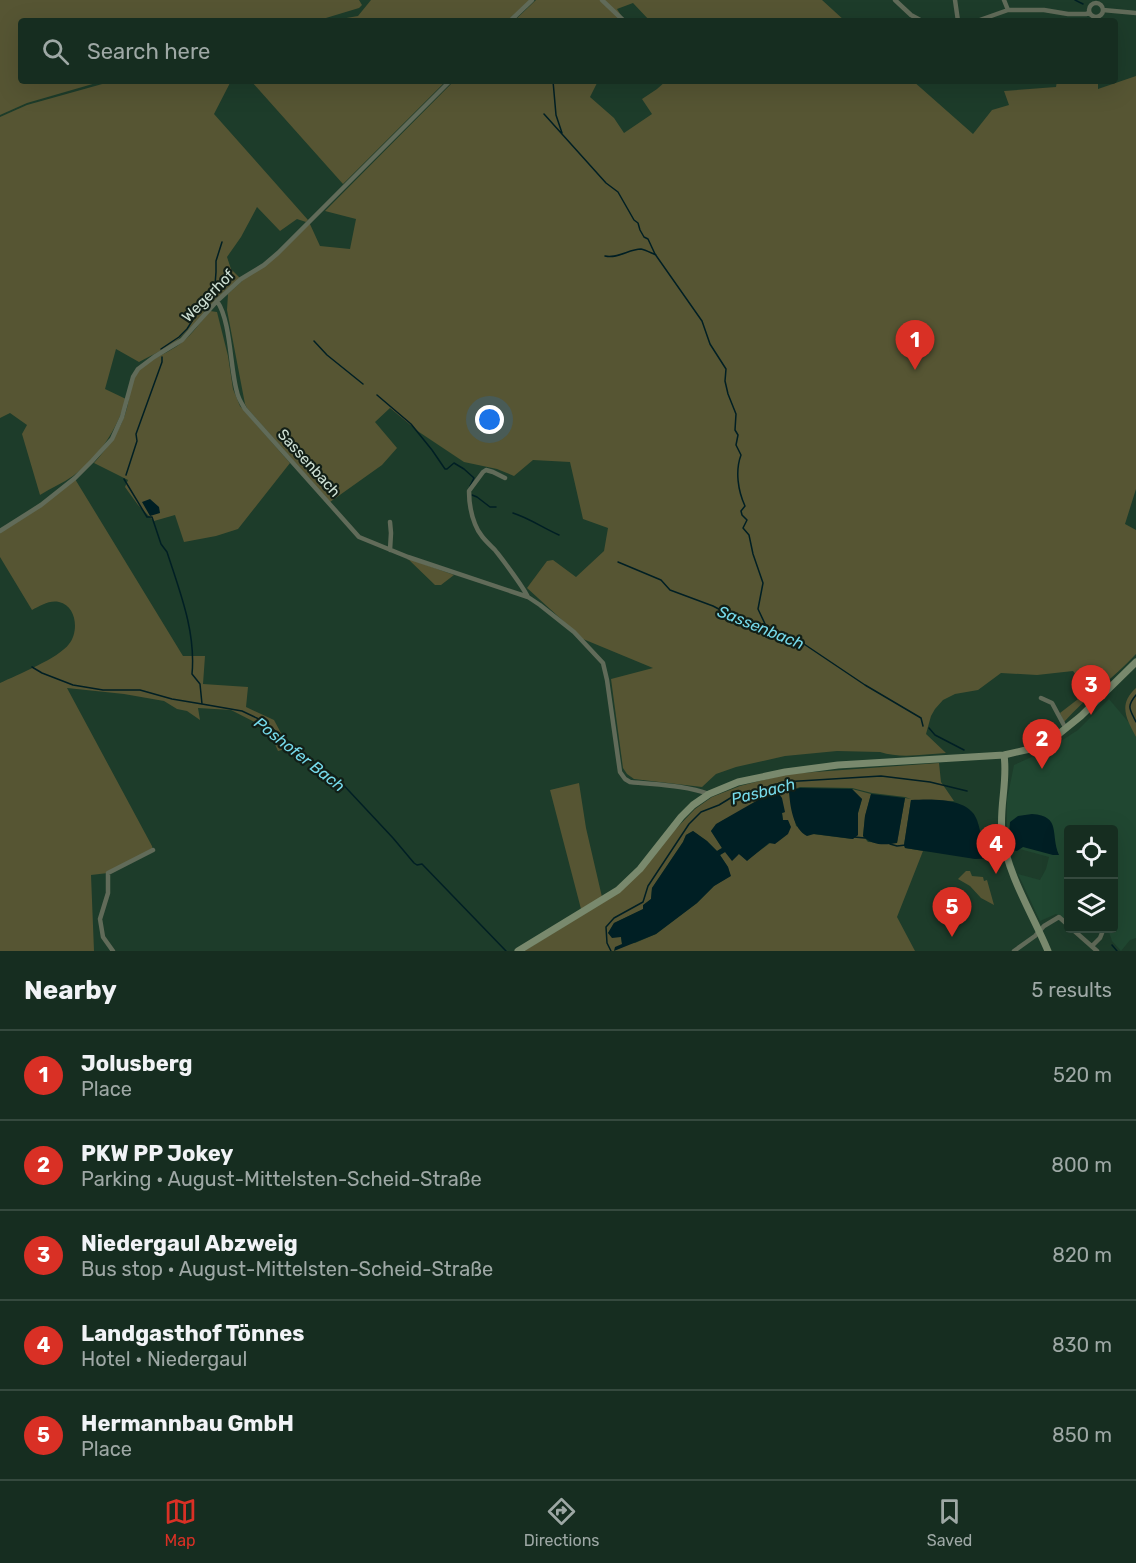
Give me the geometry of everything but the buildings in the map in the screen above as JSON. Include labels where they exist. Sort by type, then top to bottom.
[{"type":"main road","points":[[518,951],[618,890],[640,868],[681,817],[709,794],[738,782],[785,772],[838,765],[1004,755],[1039,746],[1066,729],[1136,662]]},
{"type":"main road","points":[[1004,755],[1006,764],[1001,814],[1003,840],[1014,877],[1048,951]]},
{"type":"street","points":[[513,18],[532,0]]},
{"type":"street","points":[[602,0],[621,18]]},
{"type":"street","points":[[895,0],[916,18]]},
{"type":"street","points":[[955,0],[959,18]]},
{"type":"street","points":[[1004,0],[1008,10]]},
{"type":"street","points":[[985,18],[1008,10],[1089,13],[1098,17],[1102,15],[1103,10],[1100,2],[1091,2],[1089,13]]},
{"type":"street","points":[[1103,10],[1136,13]]},
{"type":"street","name":"Wegerhof","points":[[0,531],[41,505],[92,461],[112,439],[126,405],[135,372],[182,340],[217,301],[241,279],[278,253],[447,84]]},
{"type":"street","name":"Sassenbach","points":[[217,301],[224,320],[237,394],[245,409],[359,537],[390,550],[528,597],[540,605],[574,632],[603,663],[620,772],[625,779],[630,782],[696,789],[709,794]]},
{"type":"street","name":"Sassenbach","points":[[505,478],[493,472],[483,472],[469,491],[469,499],[474,523],[479,533],[494,549],[528,597]]},
{"type":"street","points":[[390,522],[392,533],[390,550]]},
{"type":"street","points":[[1041,698],[1052,703],[1066,729]]},
{"type":"street","points":[[113,951],[103,937],[100,919],[108,893],[108,873],[153,850]]},
{"type":"street","points":[[1014,951],[1035,936],[1044,926],[1059,917],[1064,922]]},
{"type":"street","points":[[1077,933],[1097,951]]},
{"type":"street","points":[[1092,946],[1102,933]]},
{"type":"shaded area","points":[[0,0],[359,0],[362,5],[359,8],[326,18],[18,18],[18,84],[93,84],[27,103],[0,115]]},
{"type":"shaded area","points":[[371,0],[530,0],[510,18],[346,18],[358,16]]},
{"type":"shaded area","points":[[536,0],[822,0],[842,18],[647,18],[633,3],[617,9],[620,18],[517,18]]},
{"type":"shaded area","points":[[1136,76],[1136,489],[1125,524],[1136,530],[1136,654],[1064,722],[1060,713],[1082,696],[1090,693],[1073,671],[1037,675],[1001,673],[978,690],[955,694],[943,700],[935,709],[926,734],[946,753],[905,756],[880,752],[837,751],[785,756],[716,774],[702,787],[634,779],[623,768],[611,679],[653,668],[583,639],[527,588],[547,561],[553,560],[576,577],[604,551],[608,528],[583,519],[570,462],[533,460],[514,476],[497,469],[464,462],[419,432],[390,408],[375,422],[397,448],[382,465],[330,502],[245,404],[227,310],[228,294],[241,280],[224,292],[178,339],[162,350],[139,362],[116,349],[105,389],[126,399],[118,421],[99,451],[82,469],[65,481],[40,495],[22,434],[27,425],[10,413],[0,418],[0,117],[27,105],[102,84],[229,84],[214,114],[308,220],[306,222],[297,219],[280,231],[257,207],[227,257],[231,269],[241,279],[264,265],[309,222],[320,246],[350,249],[356,219],[325,211],[451,84],[596,84],[590,97],[614,118],[624,133],[652,114],[642,99],[663,84],[916,84],[973,134],[992,110],[1009,105],[1004,91],[1056,87],[1056,84],[1098,84],[1098,89]]},
{"type":"shaded area","points":[[254,84],[443,84],[343,184]]},
{"type":"shaded area","points":[[210,311],[217,312],[228,356],[233,389],[240,406],[290,463],[238,529],[184,542],[175,515],[154,521],[125,487],[128,480],[94,463],[118,431],[137,373],[186,339]]},
{"type":"shaded area","points":[[75,479],[183,656],[205,656],[203,684],[248,687],[246,707],[274,720],[289,748],[278,751],[268,729],[231,710],[198,708],[200,720],[187,711],[177,709],[164,701],[67,688],[153,850],[108,873],[91,875],[94,951],[0,951],[0,683],[37,666],[64,649],[72,639],[75,626],[73,614],[65,604],[48,603],[32,610],[0,557],[0,533],[39,508]]},
{"type":"shaded area","points":[[407,558],[454,575],[441,585],[435,585]]},
{"type":"shaded area","points":[[1136,688],[1136,737],[1129,724],[1125,706],[1130,694]]},
{"type":"shaded area","points":[[1109,699],[1130,724],[1136,737],[1136,938],[1130,940],[1121,951],[1112,941],[1109,933],[1118,933],[1118,825],[1064,825],[1064,919],[1056,914],[1040,921],[1018,874],[1040,880],[1049,857],[1009,846],[1007,800],[1014,765],[1047,750],[1078,730]]},
{"type":"shaded area","points":[[939,763],[941,782],[954,801],[911,800],[904,845],[905,848],[923,851],[897,917],[915,951],[524,951],[620,892],[695,809],[712,797],[740,786],[787,774]],"holes":[[[800,787],[852,788],[911,799],[905,798],[897,843],[868,842],[863,836],[871,794],[852,789],[862,799],[858,813],[858,835],[852,839],[813,834],[796,826],[789,791]],[[785,812],[782,813],[783,821],[770,843],[747,860],[739,854],[725,852],[720,855],[728,867],[730,876],[714,886],[697,903],[656,934],[635,943],[622,944],[621,937],[608,933],[614,923],[644,909],[644,905],[651,899],[652,888],[686,835],[693,831],[717,851],[722,848],[711,831],[726,819],[745,814]]]},
{"type":"shaded area","points":[[579,783],[586,828],[602,897],[581,909],[550,790]]},
{"type":"shaded area","points":[[966,871],[970,871],[972,876],[983,877],[984,881],[987,880],[994,905],[981,898],[970,886],[958,879]]},
{"type":"water","points":[[150,499],[159,507],[160,513],[150,516],[142,502]]},
{"type":"water","points":[[800,788],[852,789],[862,799],[858,813],[858,835],[853,839],[814,834],[807,836],[802,833],[795,823],[789,791]]},
{"type":"water","points":[[779,794],[785,812],[782,813],[783,820],[788,820],[791,827],[788,834],[775,844],[769,843],[747,861],[739,854],[732,861],[725,852],[720,855],[731,876],[714,886],[697,903],[656,934],[614,951],[615,947],[622,944],[621,937],[612,938],[608,933],[614,923],[643,909],[643,905],[651,899],[652,888],[686,835],[693,831],[717,851],[722,848],[711,831],[716,824],[765,796]]},
{"type":"water","points":[[871,794],[905,798],[897,843],[875,843],[863,836]]},
{"type":"water","points":[[911,800],[948,801],[966,807],[973,812],[977,820],[985,853],[998,855],[1000,858],[975,859],[905,848]]},
{"type":"water","points":[[1032,814],[1048,818],[1053,828],[1059,855],[1023,847],[1017,851],[1012,850],[1010,822],[1018,816]]},
{"type":"waterway","points":[[1075,0],[1083,4]]},
{"type":"waterway","points":[[553,84],[556,115],[562,133]]},
{"type":"waterway","points":[[544,114],[606,183],[618,192],[655,254],[702,321],[710,344],[726,369],[725,381],[736,414],[735,430],[738,435],[736,445],[741,455],[738,481],[745,506],[741,511],[747,520],[743,528],[749,535],[763,583],[758,609],[767,628]]},
{"type":"waterway","name":"Poshofer Bach","points":[[161,349],[187,329],[215,285],[216,261],[222,242]]},
{"type":"waterway","points":[[605,256],[610,257],[641,249],[656,255]]},
{"type":"waterway","points":[[314,341],[327,355],[363,384]]},
{"type":"waterway","name":"Poshofer Bach","points":[[126,475],[137,441],[136,434],[162,357]]},
{"type":"waterway","name":"Sassenbach","points":[[377,395],[411,424],[445,469],[454,463],[474,478],[470,486]]},
{"type":"waterway","name":"Poshofer Bach","points":[[124,479],[147,517],[152,517],[161,544],[167,552],[186,612],[192,643],[192,674],[200,684],[202,704],[242,711],[263,721],[336,777],[414,863],[422,864],[506,951]]},
{"type":"waterway","name":"Sassenbach","points":[[472,495],[490,507],[496,507]]},
{"type":"waterway","name":"Sassenbach","points":[[513,513],[559,535]]},
{"type":"waterway","name":"Sassenbach","points":[[618,562],[661,580],[670,590],[713,606],[753,627],[760,625],[798,640],[865,685],[921,718],[923,726]]},
{"type":"waterway","points":[[32,667],[73,685],[103,690],[140,690],[202,704]]},
{"type":"waterway","points":[[1136,695],[1130,708],[1136,722]]},
{"type":"waterway","name":"Sassenbach","points":[[929,728],[935,735],[964,750]]},
{"type":"waterway","name":"Pasbach","points":[[611,951],[607,943],[606,927],[614,918],[643,902],[648,886],[689,824],[701,812],[737,794],[753,792],[783,782],[881,776],[930,782],[967,791]]},
{"type":"waterway","points":[[854,837],[865,838]]},
{"type":"waterway","points":[[890,844],[906,845]]},
{"type":"waterway","points":[[1112,945],[1117,951]]},
{"type":"place","name":"Jolusberg","points":[[915,370]]},
{"type":"place","name":"Niedergaul Abzweig","points":[[1091,715]]},
{"type":"place","name":"PKW PP Jokey","points":[[1042,769]]},
{"type":"place","name":"Landgasthof Tönnes","points":[[996,874]]},
{"type":"place","name":"Hermannbau GmbH","points":[[952,937]]}]
